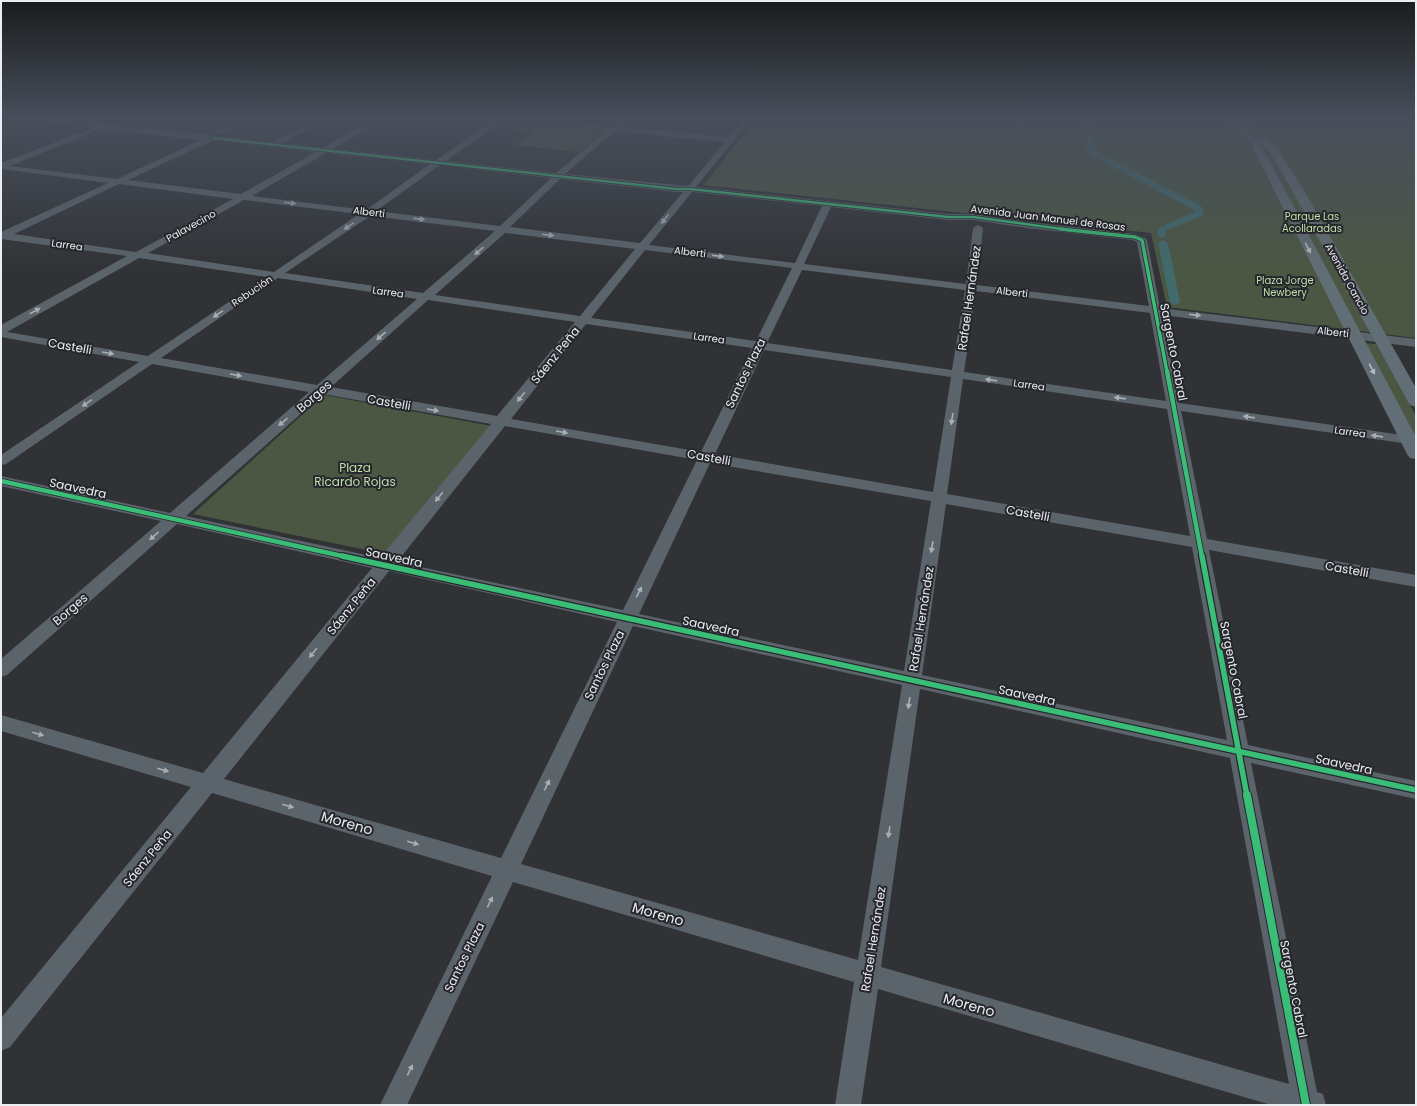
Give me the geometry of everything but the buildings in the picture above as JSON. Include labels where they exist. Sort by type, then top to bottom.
[{"type":"main road","name":"Avenida Cancio","points":[[1269,171],[1354,335],[1414,445]]},
{"type":"main road","name":"Avenida Cancio","points":[[1286,171],[1416,402]]},
{"type":"main road","points":[[1279,190],[1299,192]]},
{"type":"street","name":"Alberti","points":[[36,171],[1416,342]]},
{"type":"street","points":[[1,234],[137,171]]},
{"type":"street","name":"Palavecino","points":[[1,330],[289,171]]},
{"type":"street","name":"Rebución","points":[[1,461],[369,212],[427,171]]},
{"type":"street","name":"Avenida Juan Manuel de Rosas","points":[[526,171],[676,189],[690,189],[948,217],[973,217],[1027,225],[1135,237],[1142,240]]},
{"type":"street","name":"Borges","points":[[1,670],[503,229],[564,171]]},
{"type":"street","name":"Sáenz Peña","points":[[1,1038],[705,171]]},
{"type":"street","name":"Santos Plaza","points":[[393,1105],[758,346],[828,204]]},
{"type":"street","points":[[948,217],[967,221],[978,228],[987,223],[1027,225]]},
{"type":"street","name":"Rafael Hernández","points":[[848,1105],[972,287],[978,228]]},
{"type":"street","name":"Larrea","points":[[1,234],[425,298],[1174,406],[1414,445]]},
{"type":"street","name":"Sargento Cabral","points":[[1142,240],[1239,752],[1309,1104]]},
{"type":"street","name":"Castelli","points":[[1,334],[1416,581]]},
{"type":"street","name":"Saavedra","points":[[1,481],[1416,790]]},
{"type":"street","name":"Moreno","points":[[1,723],[1309,1104]]},
{"type":"green space","name":"Parque Las Acollaradas","points":[[715,171],[1416,171],[1416,338],[1167,307],[1151,233],[704,185]]},
{"type":"green space","points":[[1364,343],[1376,344],[1416,416],[1416,435],[1414,435]]},
{"type":"green space","name":"Plaza Ricardo Rojas","points":[[324,395],[492,426],[386,554],[193,514]]},
{"type":"waterway","points":[[1127,171],[1197,207],[1200,210],[1200,213],[1162,230],[1162,235]]},
{"type":"waterway","points":[[1163,243],[1175,302]]},
{"type":"cycle path","points":[[509,171],[948,217],[973,217],[1027,225],[1135,237],[1142,240],[1306,1105]]},
{"type":"cycle path","points":[[1,481],[1416,790]]},
{"type":"park label","name":"Plaza Jorge Newbery","points":[[1285,286]]}]
